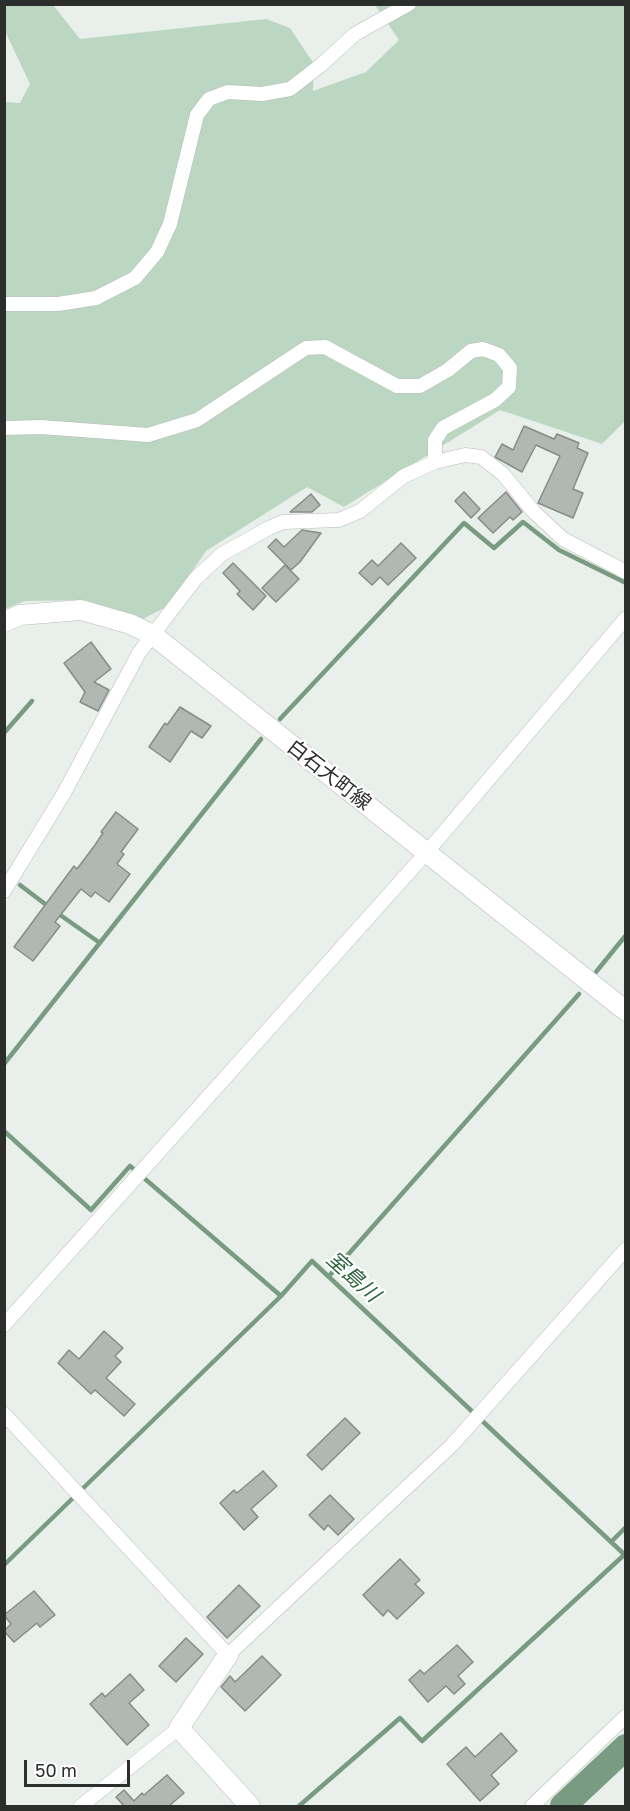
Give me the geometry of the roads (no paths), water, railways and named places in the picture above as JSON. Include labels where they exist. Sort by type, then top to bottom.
[{"type":"main road","name":"白石大町線","points":[[4,622],[20,615],[81,610],[130,624],[153,635],[626,1011]]},
{"type":"main road","points":[[228,1656],[179,1728],[250,1806]]},
{"type":"street","points":[[4,304],[58,304],[96,297],[135,278],[157,252],[170,224],[197,115],[209,99],[228,92],[262,94],[290,89],[355,34],[410,4]]},
{"type":"street","points":[[4,428],[41,427],[148,435],[197,420],[306,348],[325,347],[397,386],[420,386],[448,370],[471,351],[483,349],[499,355],[510,368],[509,387],[495,400],[443,428],[435,440],[435,462]]},
{"type":"street","points":[[4,891],[64,793],[139,653],[196,578],[222,554],[269,528],[283,522],[339,520],[360,511],[405,476],[435,462],[465,455],[481,457],[503,474],[534,512],[563,539],[626,572]]},
{"type":"street","points":[[4,1325],[427,852],[626,618]]},
{"type":"street","points":[[4,1414],[228,1656],[452,1445],[626,1249]]},
{"type":"street","points":[[532,1806],[626,1716]]},
{"type":"street","points":[[81,1806],[179,1728]]},
{"type":"waterway","points":[[280,719],[464,523],[494,548],[523,522],[559,550],[626,583]]},
{"type":"waterway","points":[[4,733],[32,701]]},
{"type":"waterway","points":[[4,1064],[261,739]]},
{"type":"waterway","points":[[20,885],[49,907]]},
{"type":"waterway","points":[[56,912],[100,943]]},
{"type":"waterway","points":[[596,972],[626,935]]},
{"type":"waterway","points":[[329,1276],[579,994]]},
{"type":"waterway","name":"室島川","points":[[4,1131],[91,1210],[130,1166],[281,1296],[312,1261],[626,1556]]},
{"type":"waterway","points":[[4,1565],[281,1296]]},
{"type":"waterway","points":[[611,1542],[626,1527]]},
{"type":"waterway","points":[[299,1806],[400,1718],[422,1741],[624,1555]]},
{"type":"waterway","points":[[563,1806],[626,1747]]}]
